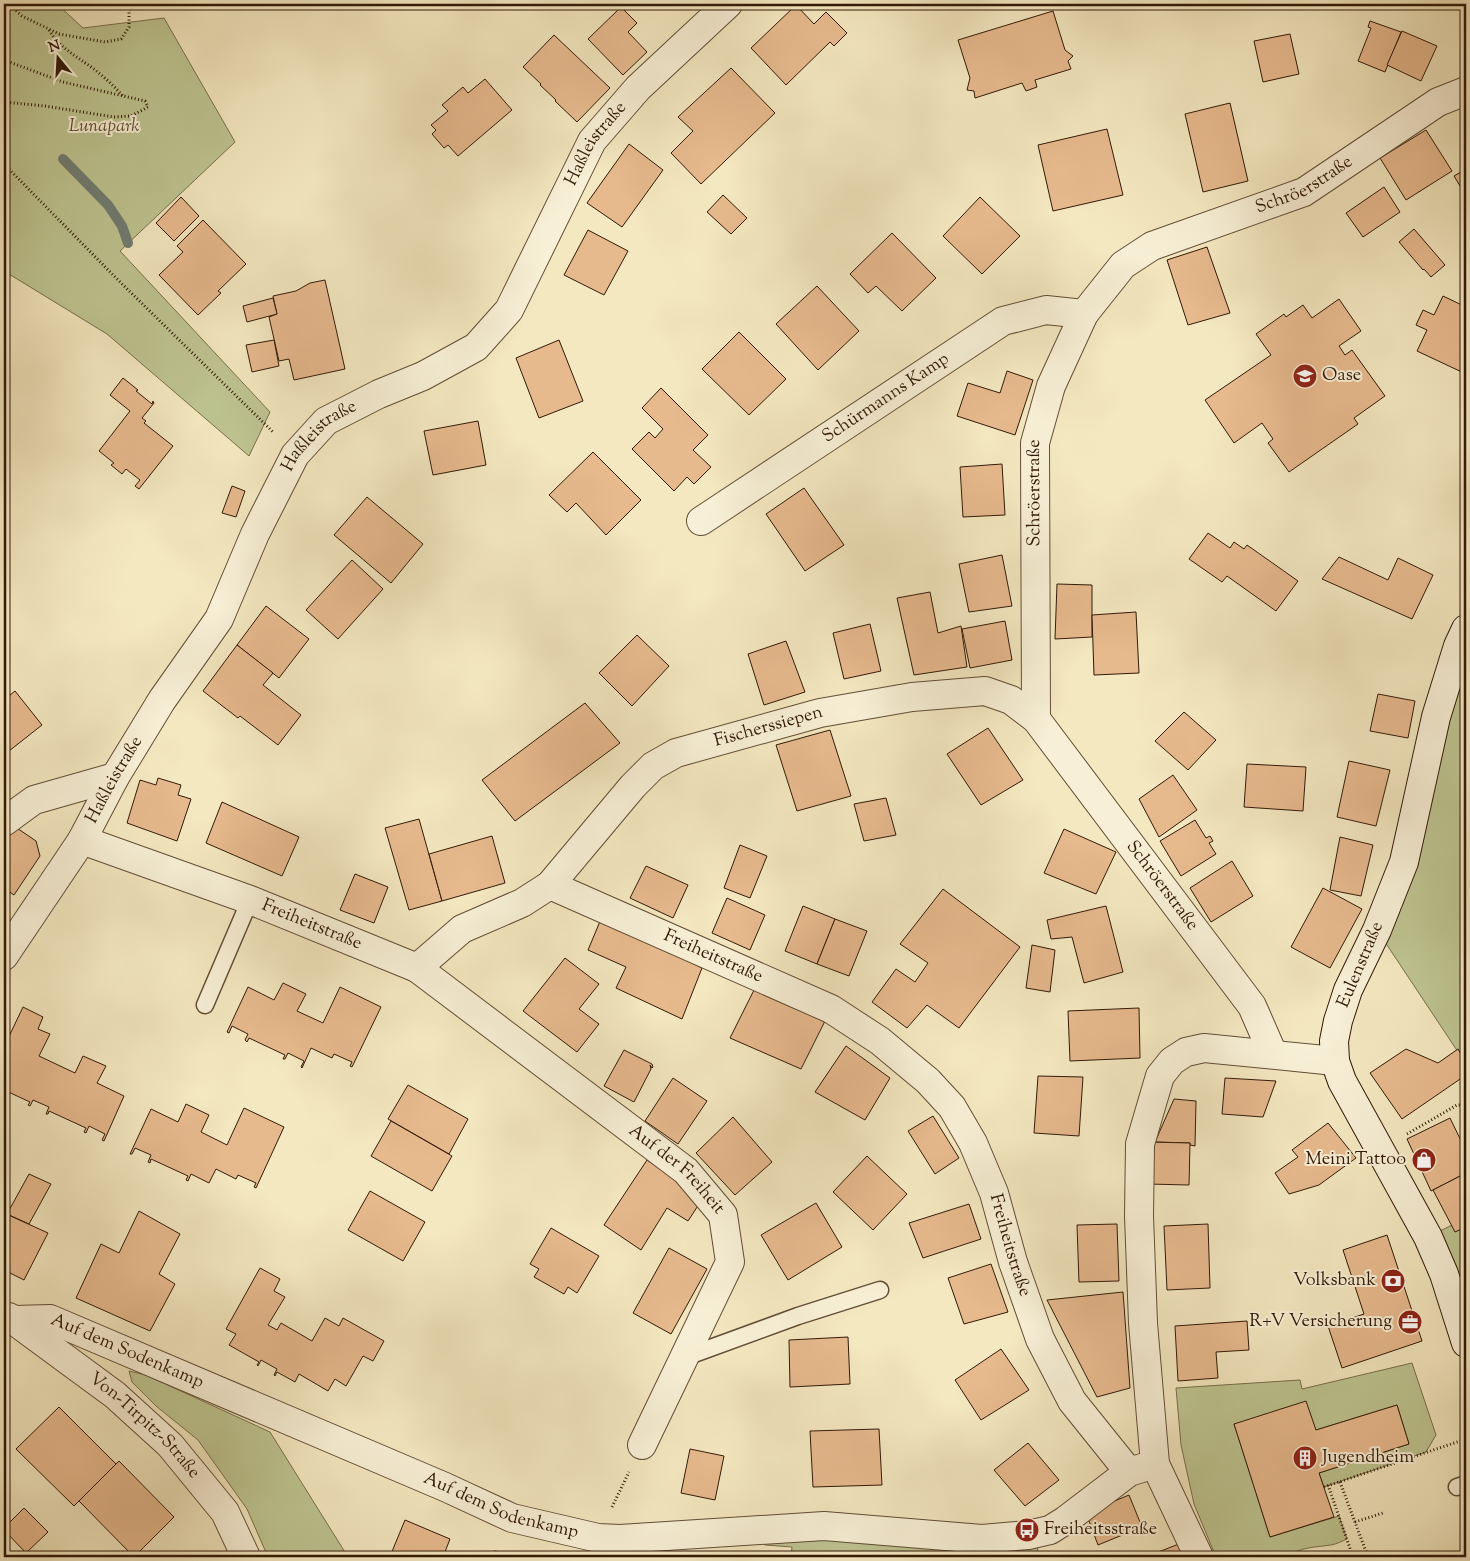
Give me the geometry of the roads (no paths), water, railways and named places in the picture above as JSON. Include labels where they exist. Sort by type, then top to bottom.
[{"type":"street","name":"Haßleistraße","points":[[4,956],[82,840],[115,777],[162,700],[220,619],[255,534],[295,455],[326,421],[379,394],[423,376],[476,347],[509,310],[592,141],[638,88],[728,4]]},
{"type":"street","name":"Schröerstraße","points":[[1272,1054],[1252,1006],[1036,719],[1035,443],[1051,386],[1084,314],[1123,265],[1152,246],[1304,192],[1438,102],[1466,91]]},
{"type":"street","name":"Schürmanns Kamp","points":[[701,520],[1003,321],[1046,310],[1084,314]]},
{"type":"street","name":"Eulenstraße","points":[[1466,629],[1458,646],[1436,717],[1404,862],[1376,930],[1348,990],[1334,1041],[1335,1061],[1342,1081],[1428,1237],[1444,1274],[1466,1342]]},
{"type":"street","name":"Fischerssiepen","points":[[550,885],[633,786],[653,766],[676,753],[820,713],[912,697],[985,691],[1011,700],[1036,719]]},
{"type":"street","points":[[4,822],[34,800],[115,777]]},
{"type":"street","name":"Freiheitstraße","points":[[82,840],[250,900],[417,968]]},
{"type":"street","points":[[417,968],[462,930],[522,903],[550,885]]},
{"type":"street","name":"Freiheitstraße","points":[[550,885],[830,1009],[880,1041],[928,1081],[952,1108],[973,1143],[994,1193],[1012,1262],[1040,1339],[1072,1401],[1129,1472]]},
{"type":"street","name":"Auf der Freiheit","points":[[417,968],[686,1171],[723,1215],[730,1262],[642,1445]]},
{"type":"street","points":[[1199,1557],[1154,1464],[1143,1323],[1139,1216],[1140,1144],[1160,1076],[1172,1061],[1186,1052],[1204,1048],[1335,1061]]},
{"type":"street","name":"Auf dem Sodenkamp","points":[[7,1318],[50,1320],[445,1486],[512,1518],[614,1545],[824,1526],[982,1539],[1028,1535],[1050,1530],[1129,1472]]},
{"type":"street","name":"Von-Tirpitz-Straße","points":[[7,1318],[115,1395],[170,1445],[226,1512],[246,1557]]},
{"type":"street","points":[[1129,1472],[1154,1464]]},
{"type":"lane","points":[[205,1006],[250,900]]},
{"type":"lane","points":[[683,1358],[798,1316],[880,1290]]},
{"type":"waterway","points":[[63,159],[108,205],[122,226],[128,243]]},
{"type":"place","name":"Oase","points":[[1305,376]]},
{"type":"place","name":"Meini Tattoo","points":[[1424,1160]]},
{"type":"place","name":"Volksbank","points":[[1393,1281]]},
{"type":"place","name":"R+V Versicherung","points":[[1410,1322]]},
{"type":"place","name":"Jugendheim","points":[[1305,1458]]},
{"type":"place","name":"Freiheitsstraße","points":[[1027,1530]]},
{"type":"park label","name":"Lunapark","points":[[104,127]]}]
